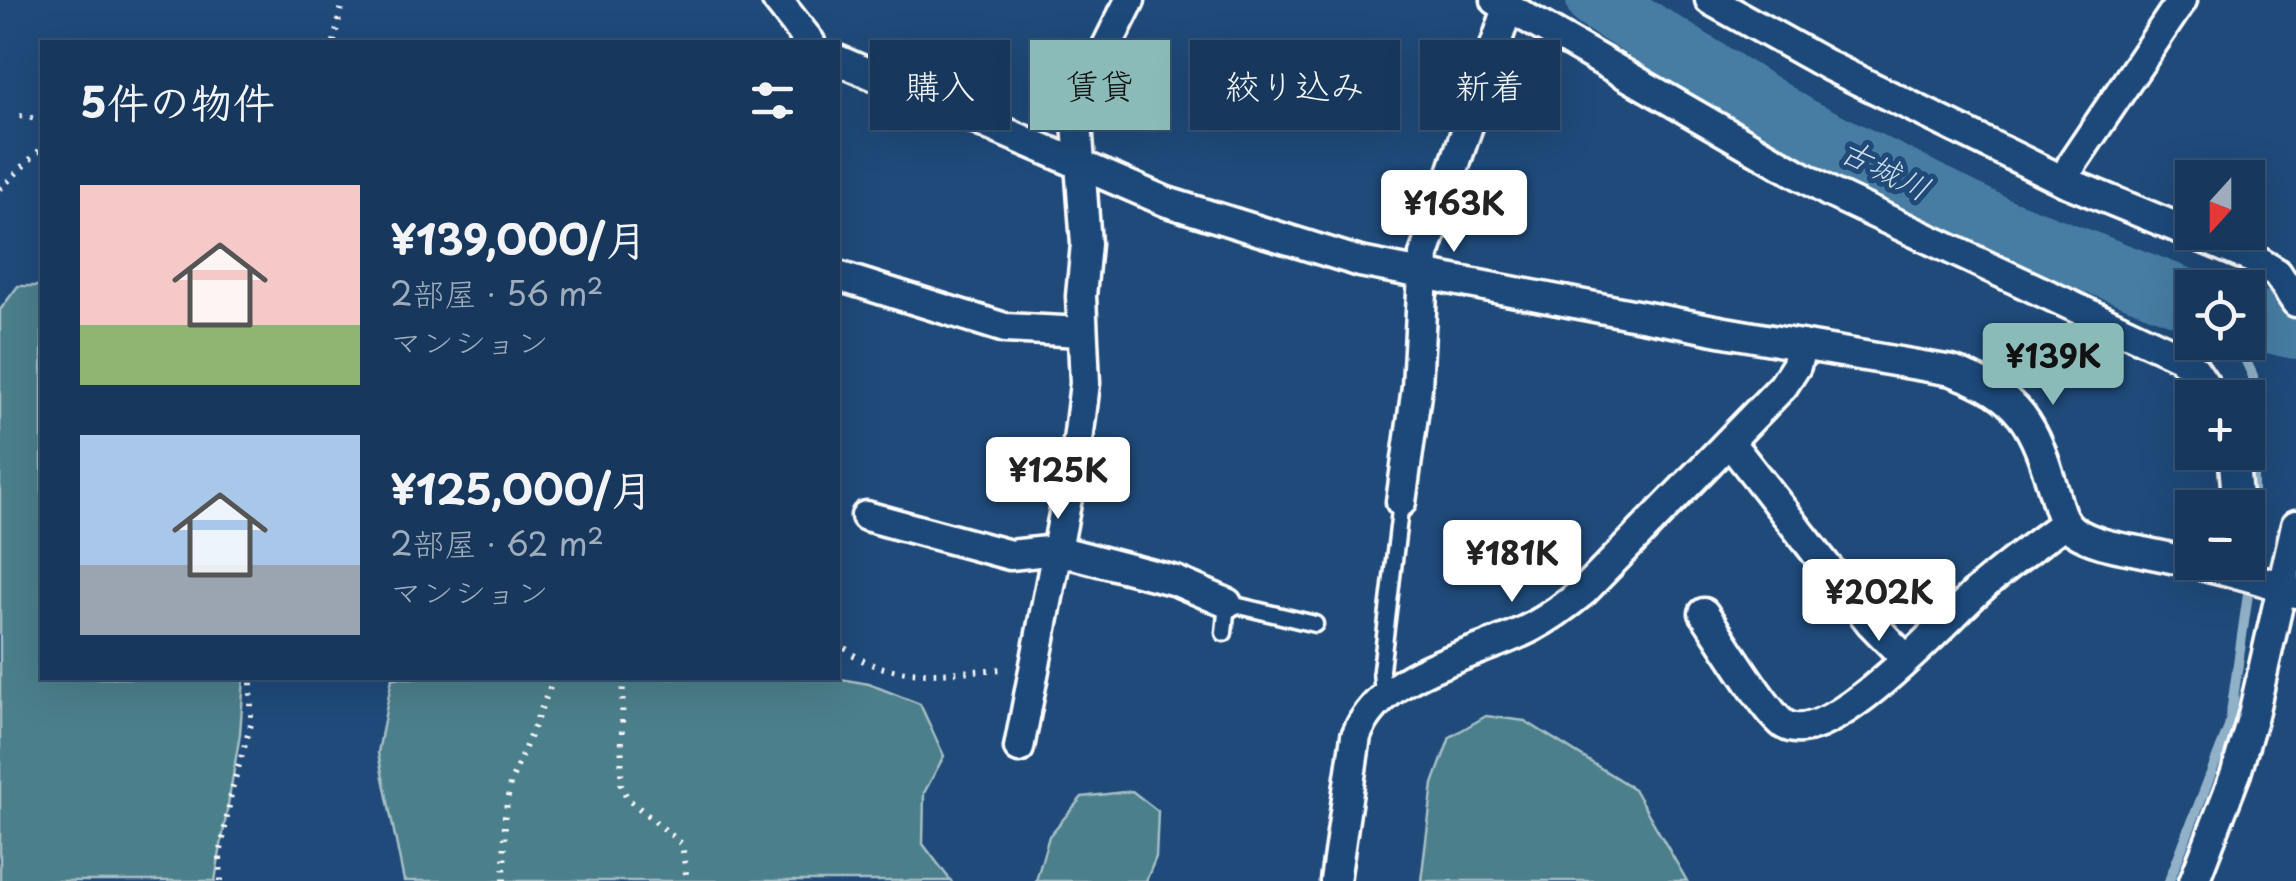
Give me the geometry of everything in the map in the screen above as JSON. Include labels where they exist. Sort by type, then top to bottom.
[{"type":"street","points":[[777,0],[808,40]]},
{"type":"street","points":[[1020,748],[1078,441],[1085,383],[1082,332],[1086,244],[1076,147],[1081,98],[1130,0]]},
{"type":"street","points":[[1710,0],[1829,66],[2064,182],[2254,259],[2289,284]]},
{"type":"street","points":[[2064,182],[2073,162],[2182,0]]},
{"type":"street","points":[[1401,502],[1417,386],[1423,274],[1432,223],[1502,4],[1832,193],[2179,356],[2202,380]]},
{"type":"street","points":[[840,61],[1167,202],[1360,262],[1952,370],[2006,396],[2038,438],[2065,523],[2099,542],[2175,559]]},
{"type":"street","points":[[840,277],[1005,328],[1082,332]]},
{"type":"street","points":[[1335,881],[1356,736],[1363,718],[1410,679],[1529,629],[1560,611],[1731,444],[1784,386],[1796,366],[1802,344]]},
{"type":"street","points":[[1731,444],[1871,623],[1906,658]]},
{"type":"street","points":[[866,516],[1010,555],[1056,550],[1176,582],[1226,603]]},
{"type":"street","points":[[1704,614],[1780,721],[1794,728],[1831,720],[1860,700],[2020,555],[2065,523]]},
{"type":"street","points":[[2265,568],[2296,525]]},
{"type":"street","points":[[2194,881],[2236,773],[2258,580]]},
{"type":"lane","points":[[1383,698],[1379,688],[1401,502]]},
{"type":"lane","points":[[1224,632],[1226,603],[1314,624]]},
{"type":"path","points":[[334,40],[343,0]]},
{"type":"path","points":[[20,116],[40,120]]},
{"type":"path","points":[[0,189],[40,150]]},
{"type":"path","points":[[840,643],[846,652],[881,670],[1036,667]]},
{"type":"path","points":[[221,881],[220,856],[229,806],[251,724],[251,680]]},
{"type":"path","points":[[504,881],[505,816],[510,784],[553,680]]},
{"type":"path","points":[[624,680],[621,784],[627,798],[682,844],[687,881]]},
{"type":"green space","points":[[18,286],[40,286],[40,680],[244,680],[240,734],[215,881],[0,881],[0,310]]},
{"type":"green space","points":[[840,679],[869,684],[920,704],[944,756],[924,793],[923,844],[951,881],[404,881],[378,753],[392,680]]},
{"type":"green space","points":[[1486,716],[1525,721],[1634,789],[1687,881],[1421,881],[1433,784],[1450,737]]},
{"type":"green space","points":[[1132,791],[1158,811],[1156,857],[1146,881],[1036,881],[1049,836],[1082,797]]},
{"type":"waterway","name":"古城川","points":[[1596,0],[1798,126],[1999,227],[2175,294]]},
{"type":"waterway","name":"古城川","points":[[2265,322],[2296,329]]},
{"type":"waterway","points":[[2169,881],[2229,727],[2253,559],[2253,376],[2245,360]]}]
